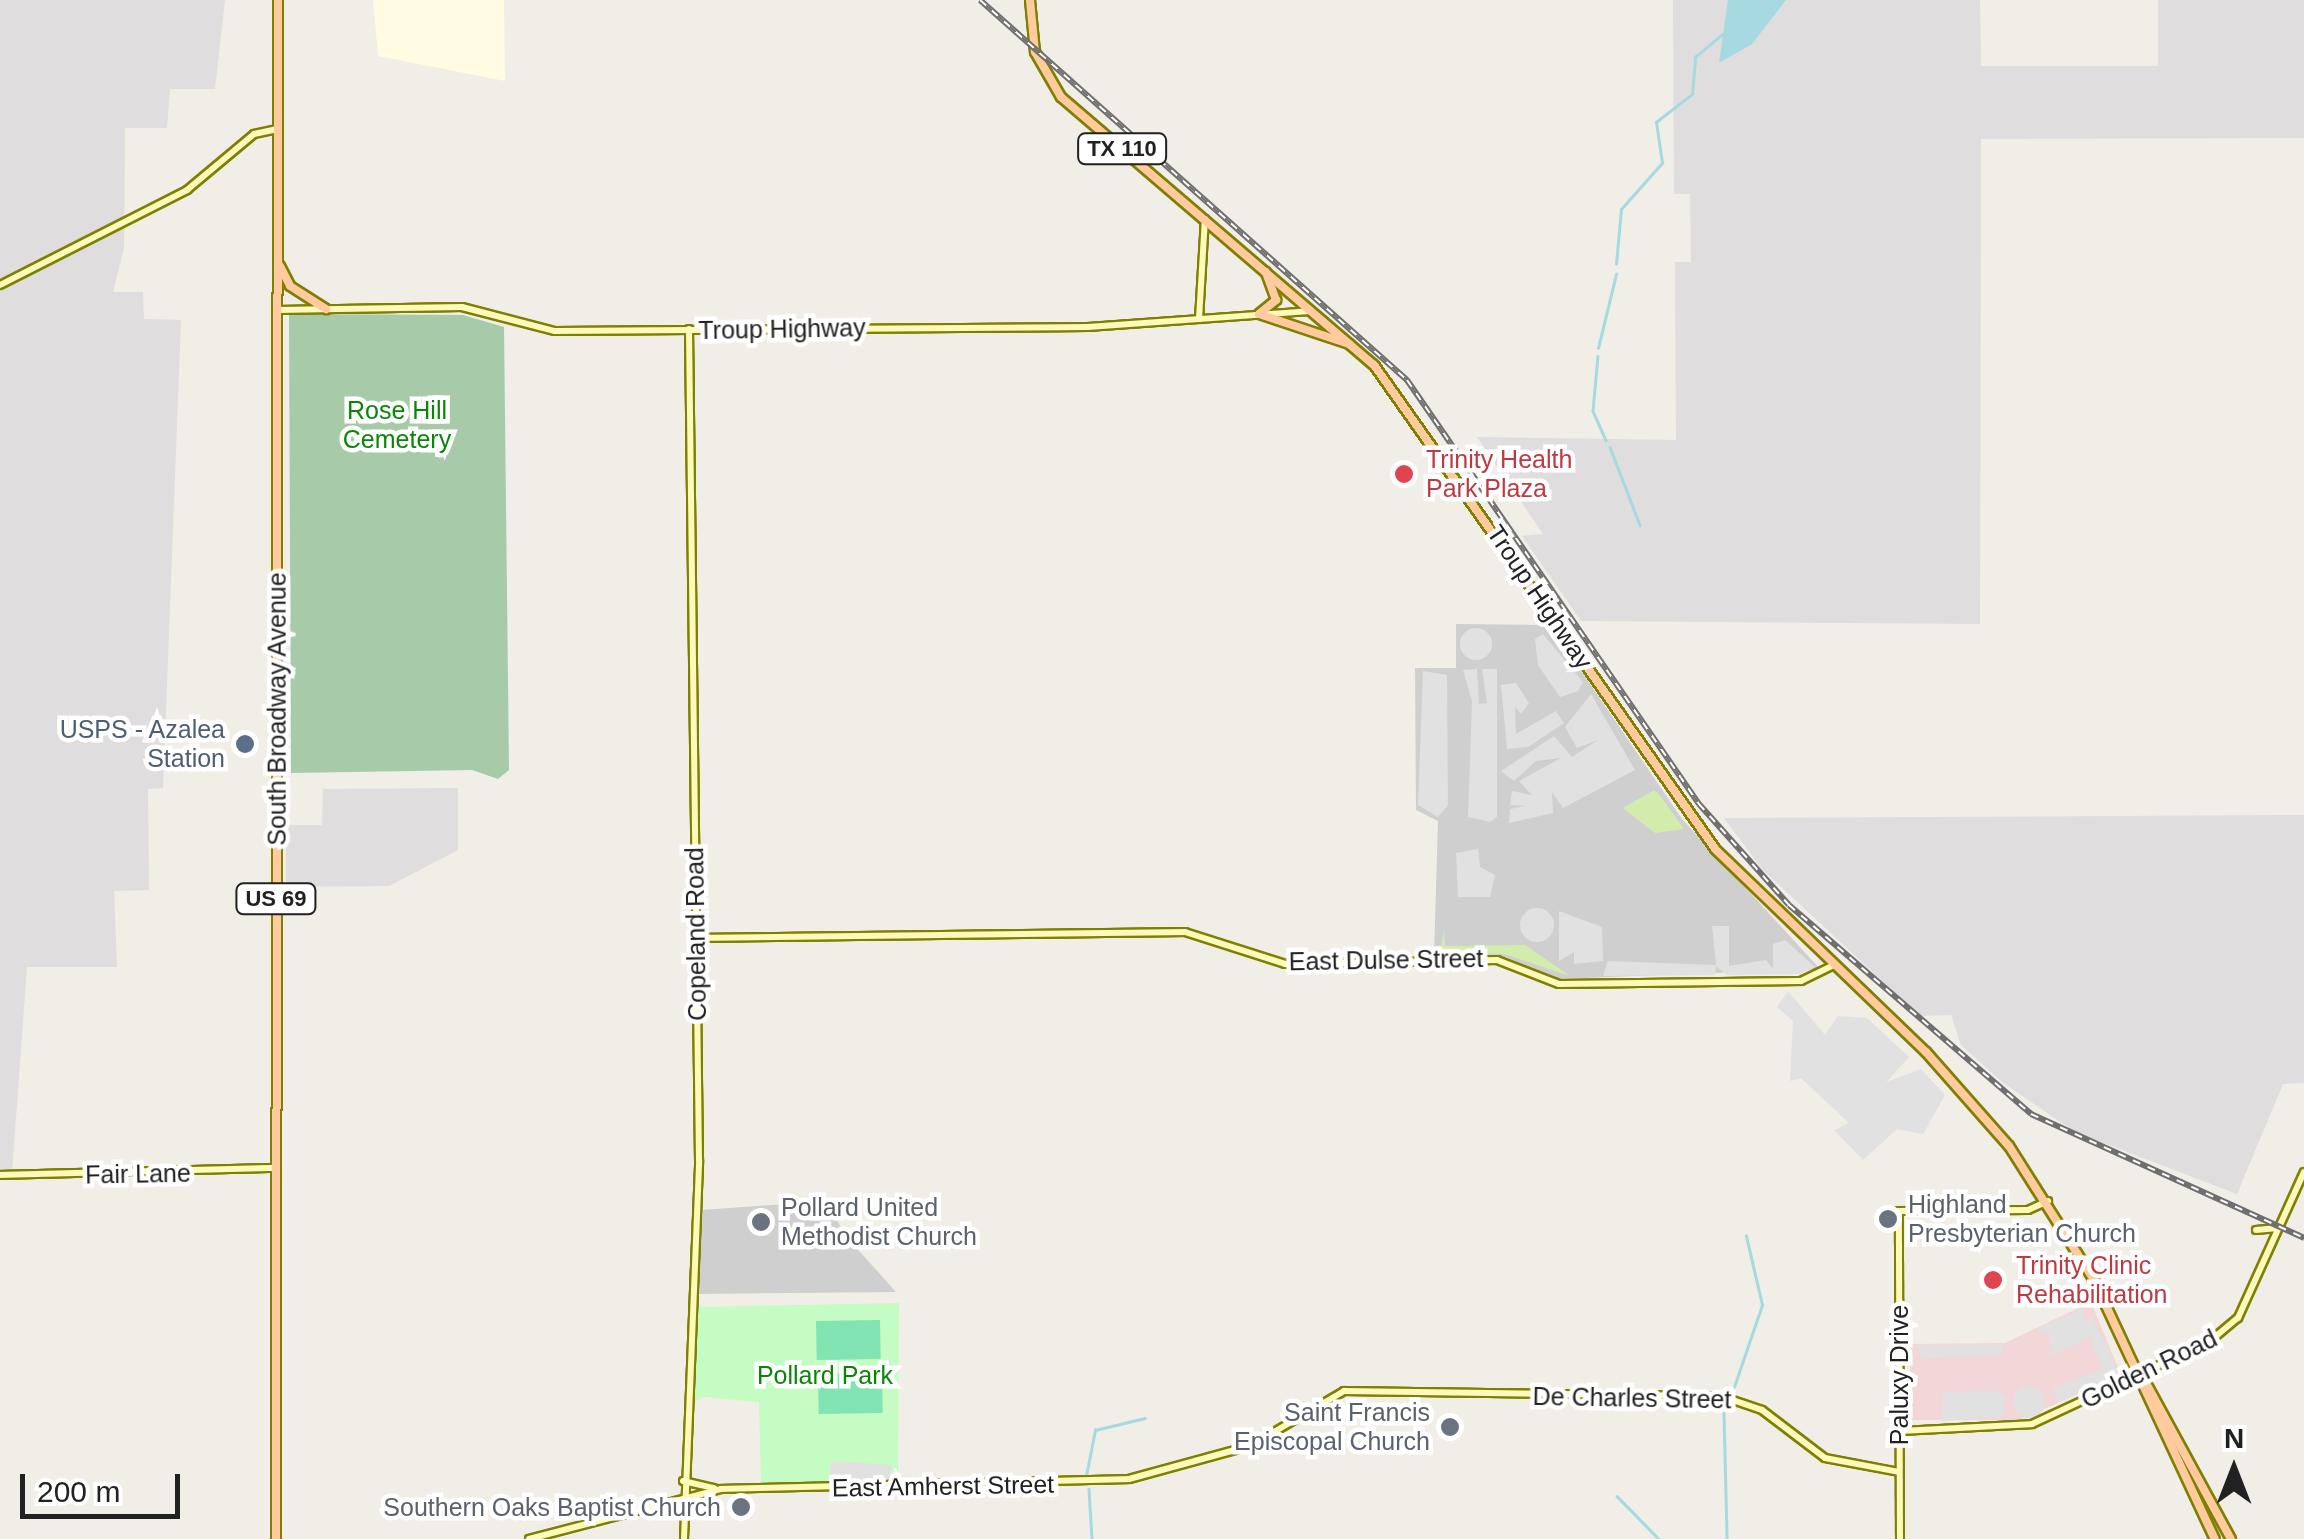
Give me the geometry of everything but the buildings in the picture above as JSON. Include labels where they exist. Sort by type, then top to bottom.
[{"type":"main road","name":"South Broadway Avenue","points":[[276,1539],[278,0]]},
{"type":"main road","name":"TX 110","points":[[1030,0],[1034,52],[1055,90],[1315,310]]},
{"type":"main road","points":[[277,259],[290,286],[326,309]]},
{"type":"main road","points":[[1259,314],[1276,300],[1264,268]]},
{"type":"main road","name":"Troup Highway","points":[[1315,310],[1355,346],[1420,418],[1692,820],[1832,966],[1964,1092],[2048,1201],[2231,1539]]},
{"type":"main road","points":[[1259,314],[1355,346]]},
{"type":"main road","name":"Troup Highway","points":[[2142,1374],[2215,1539]]},
{"type":"street","points":[[0,285],[187,190],[254,134],[277,129]]},
{"type":"street","points":[[1199,319],[1205,218]]},
{"type":"street","name":"Troup Highway","points":[[277,310],[462,307],[540,330],[1199,319],[1315,310]]},
{"type":"street","name":"Copeland Road","points":[[684,1539],[683,1481],[699,1160],[689,330]]},
{"type":"street","name":"East Dulse Street","points":[[696,938],[1184,932],[1285,964],[1497,960],[1559,984],[1801,980],[1832,966]]},
{"type":"street","name":"Fair Lane","points":[[0,1175],[276,1168]]},
{"type":"street","name":"Golden Road","points":[[1899,1432],[2015,1429],[2142,1374],[2226,1330],[2304,1172]]},
{"type":"street","name":"Paluxy Drive","points":[[1900,1539],[1899,1212],[2028,1210],[2048,1201]]},
{"type":"street","points":[[2256,1230],[2279,1228]]},
{"type":"street","name":"De Charles Street","points":[[1344,1392],[1721,1396],[1762,1410],[1825,1458],[1900,1472]]},
{"type":"street","name":"East Amherst Street","points":[[529,1539],[720,1489],[1129,1480],[1250,1446],[1344,1392]]},
{"type":"street","points":[[683,1481],[720,1489]]},
{"type":"shaded area","points":[[0,0],[225,0],[215,89],[170,89],[167,128],[125,128],[124,248],[113,292],[143,292],[144,319],[181,320],[163,788],[148,789],[149,890],[114,891],[117,967],[27,967],[12,1172],[0,1172]]},
{"type":"shaded area","points":[[373,0],[504,0],[505,81],[378,56]]},
{"type":"shaded area","points":[[1673,0],[1980,0],[1981,66],[2158,66],[2158,0],[2304,0],[2304,138],[1981,139],[1980,624],[1581,621],[1522,536],[1543,534],[1477,437],[1676,440],[1675,262],[1691,262],[1690,194],[1674,194]]},
{"type":"shaded area","points":[[1456,624],[1550,625],[1682,819],[1820,969],[1556,979],[1506,957],[1434,955],[1438,821],[1416,810],[1415,668],[1456,668]]},
{"type":"shaded area","points":[[1476,628],[1488,632],[1492,644],[1488,656],[1476,660],[1464,656],[1460,644],[1464,632]]},
{"type":"shaded area","points":[[1543,634],[1583,682],[1578,691],[1560,697],[1538,665],[1535,639]]},
{"type":"shaded area","points":[[1477,669],[1479,704],[1487,703],[1482,669],[1497,669],[1497,817],[1490,822],[1468,817],[1472,701],[1463,670]]},
{"type":"shaded area","points":[[1423,671],[1447,675],[1448,805],[1438,817],[1418,805]]},
{"type":"shaded area","points":[[1516,683],[1529,703],[1521,714],[1515,707],[1516,734],[1556,711],[1564,723],[1528,747],[1507,749],[1501,685]]},
{"type":"shaded area","points":[[1591,694],[1635,770],[1563,808],[1552,792],[1553,813],[1509,823],[1510,809],[1526,806],[1510,805],[1512,791],[1532,795],[1519,781],[1561,758],[1536,761],[1514,781],[1501,771],[1554,736],[1572,757],[1598,740],[1577,748],[1565,727]]},
{"type":"shaded area","points":[[458,788],[458,850],[389,886],[286,887],[286,825],[322,825],[323,789]]},
{"type":"shaded area","points":[[2304,815],[2304,1083],[2283,1084],[2237,1194],[2075,1132],[2002,1082],[1961,1045],[1951,1015],[1920,1016],[1762,869],[1724,818]]},
{"type":"shaded area","points":[[1478,849],[1480,867],[1495,875],[1490,897],[1458,897],[1456,853]]},
{"type":"shaded area","points":[[1537,908],[1549,913],[1554,925],[1549,937],[1537,942],[1525,937],[1520,925],[1525,913]]},
{"type":"shaded area","points":[[1559,911],[1602,927],[1603,961],[1574,964],[1574,952],[1559,961]]},
{"type":"shaded area","points":[[1712,926],[1729,926],[1729,966],[1766,960],[1773,969],[1773,944],[1785,940],[1815,967],[1800,974],[1727,975],[1716,966],[1715,975],[1603,976],[1608,961],[1716,965]]},
{"type":"shaded area","points":[[1788,991],[1825,1035],[1838,1016],[1867,1018],[1909,1057],[1886,1082],[1921,1069],[1945,1095],[1923,1134],[1897,1129],[1863,1160],[1834,1130],[1849,1123],[1801,1078],[1790,1081],[1793,1021],[1777,1007]]},
{"type":"shaded area","points":[[829,1201],[843,1233],[896,1292],[697,1294],[702,1210]]},
{"type":"shaded area","points":[[2091,1302],[2121,1375],[2019,1420],[1910,1420],[1910,1344],[2005,1343]]},
{"type":"shaded area","points":[[2083,1308],[2087,1339],[2051,1356],[2049,1336],[2036,1330]]},
{"type":"shaded area","points":[[2092,1318],[2119,1373],[2059,1402],[2052,1389],[2103,1368],[2082,1323]]},
{"type":"shaded area","points":[[1917,1345],[2002,1345],[2003,1354],[1922,1359]]},
{"type":"shaded area","points":[[2029,1386],[2040,1391],[2045,1402],[2040,1413],[2029,1418],[2018,1413],[2013,1402],[2018,1391]]},
{"type":"shaded area","points":[[1993,1391],[2005,1396],[2005,1416],[1942,1421],[1943,1392]]},
{"type":"shaded area","points":[[831,1461],[891,1465],[890,1481],[830,1477]]},
{"type":"green space","name":"Rose Hill Cemetery","points":[[289,314],[463,315],[504,327],[509,770],[498,779],[472,770],[291,773]]},
{"type":"green space","points":[[1654,790],[1684,829],[1655,833],[1623,808]]},
{"type":"green space","points":[[1444,930],[1445,946],[1525,945],[1570,976],[1504,954],[1440,953]]},
{"type":"green space","name":"Pollard Park","points":[[899,1303],[898,1483],[761,1484],[759,1402],[703,1397],[689,1405],[697,1307]]},
{"type":"green space","points":[[880,1320],[881,1359],[817,1360],[816,1321]]},
{"type":"green space","points":[[882,1373],[883,1413],[819,1414],[818,1374]]},
{"type":"water","points":[[1728,0],[1786,0],[1752,44],[1719,63]]},
{"type":"waterway","points":[[1616,264],[1621,209],[1662,163],[1656,122],[1692,94],[1695,57],[1722,34]]},
{"type":"waterway","points":[[1598,348],[1616,274]]},
{"type":"waterway","points":[[1598,356],[1593,411],[1606,440]]},
{"type":"waterway","points":[[1610,447],[1640,525]]},
{"type":"waterway","points":[[1734,1387],[1762,1305],[1746,1236]]},
{"type":"waterway","points":[[1724,1413],[1727,1539]]},
{"type":"waterway","points":[[1086,1476],[1095,1430],[1145,1418]]},
{"type":"waterway","points":[[1089,1489],[1092,1539]]},
{"type":"waterway","points":[[1617,1496],[1659,1539]]},
{"type":"railway","points":[[980,0],[1407,380],[1699,804],[1789,905],[2031,1114],[2304,1238]]},
{"type":"place","name":"Trinity Health Park Plaza","points":[[1404,474]]},
{"type":"place","name":"USPS - Azalea Station","points":[[245,744]]},
{"type":"place","name":"Highland Presbyterian Church","points":[[1888,1219]]},
{"type":"place","name":"Pollard United Methodist Church","points":[[761,1222]]},
{"type":"place","name":"Trinity Clinic Rehabilitation","points":[[1993,1280]]},
{"type":"place","name":"Saint Francis Episcopal Church","points":[[1450,1427]]},
{"type":"place","name":"Southern Oaks Baptist Church","points":[[741,1507]]}]
